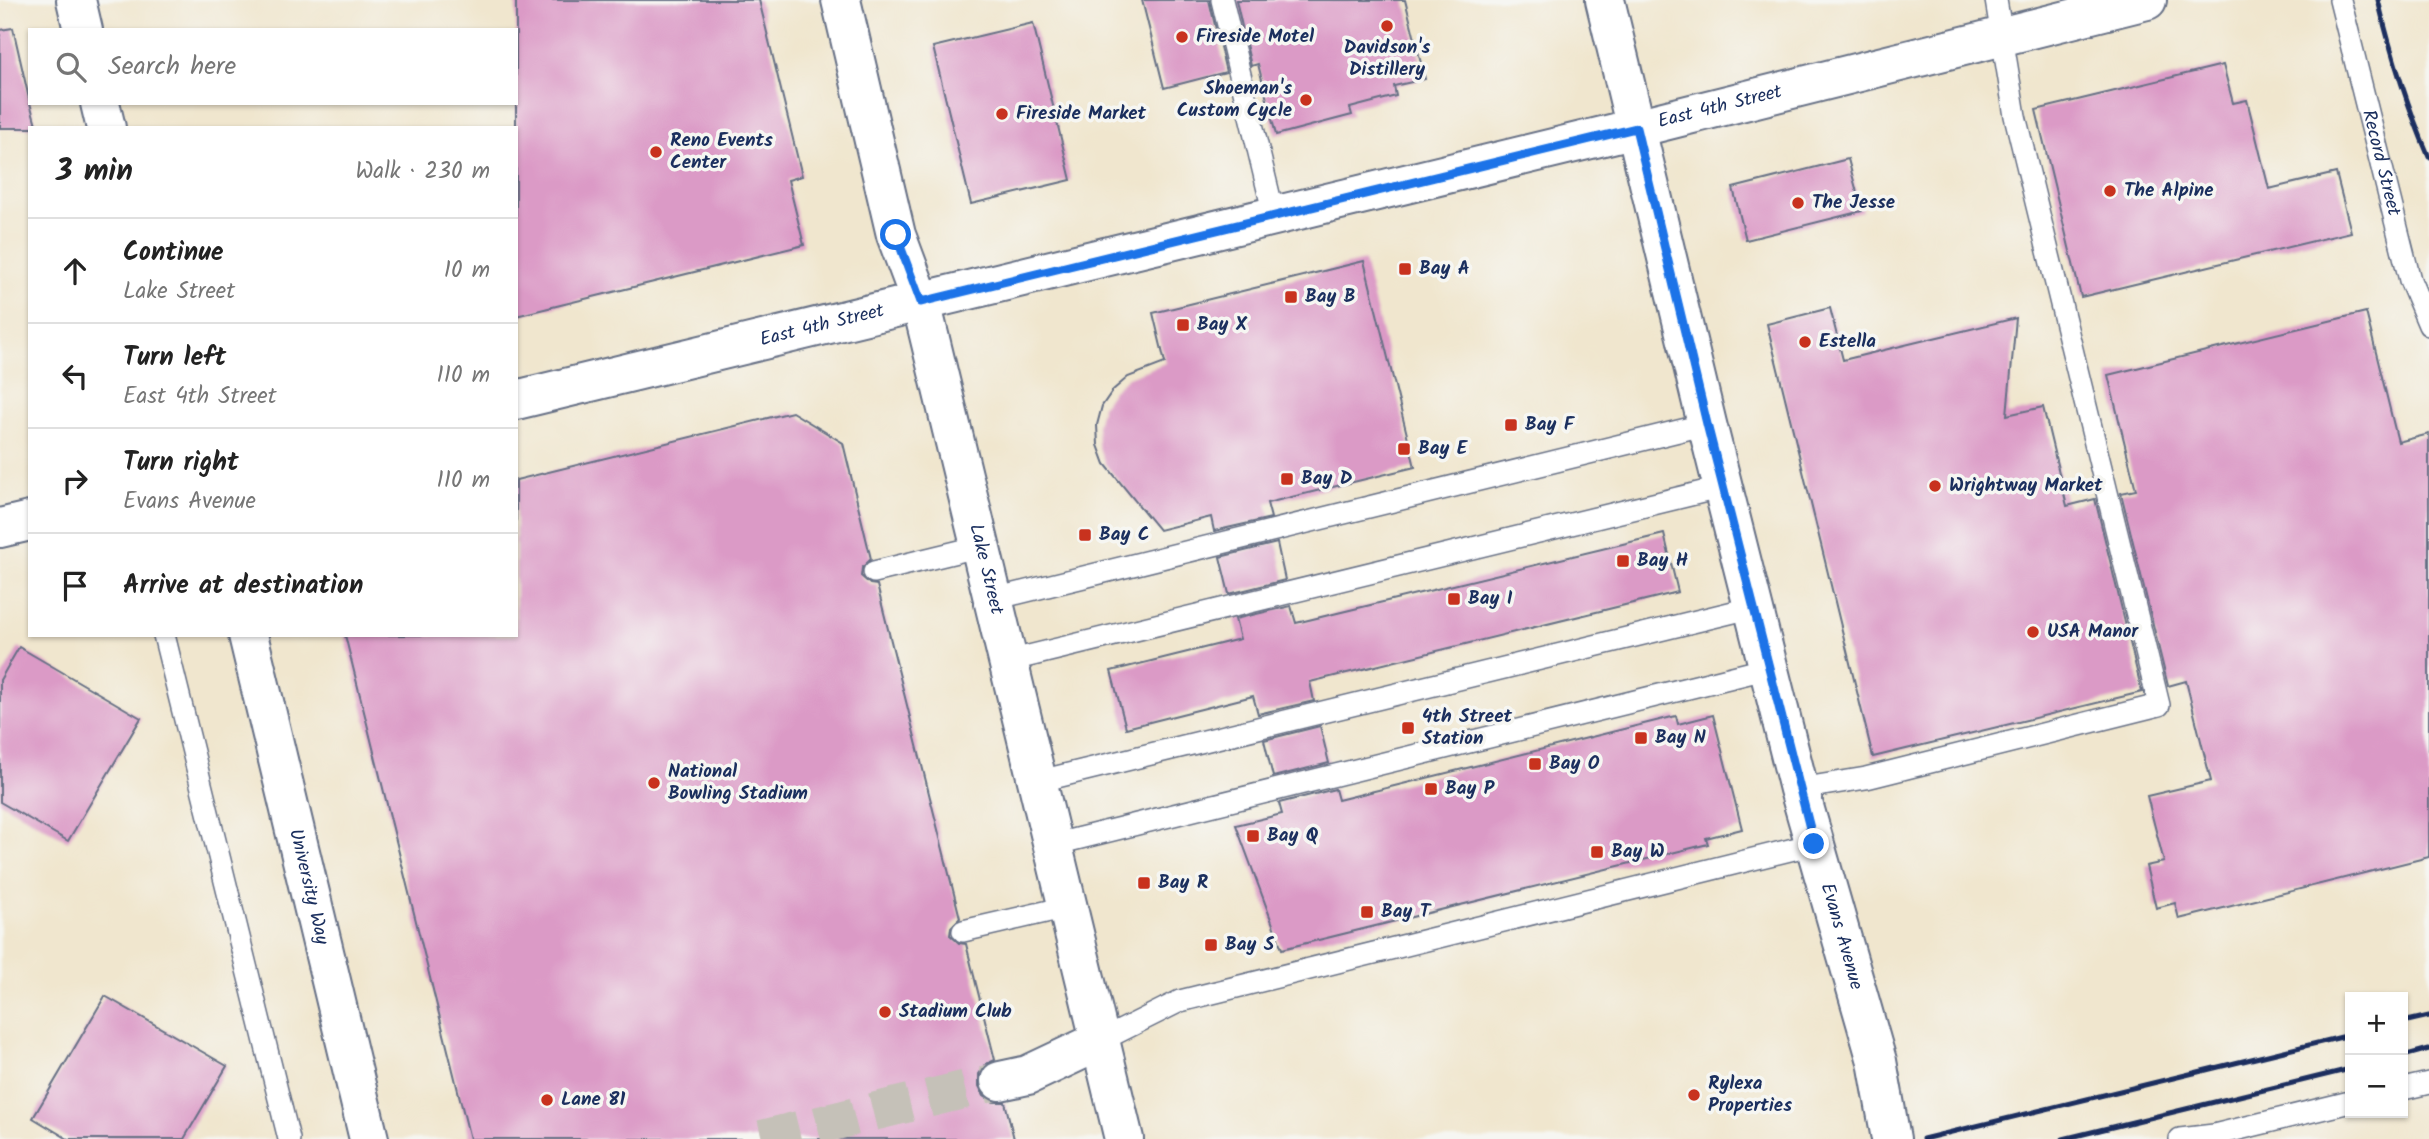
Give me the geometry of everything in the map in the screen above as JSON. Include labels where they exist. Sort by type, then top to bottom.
[{"type":"main road","points":[[76,0],[83,28]]},
{"type":"main road","name":"Lake Street","points":[[841,0],[896,235],[921,302],[1124,1139]]},
{"type":"main road","name":"Evans Avenue","points":[[1605,0],[1707,424],[1814,844],[1877,1060],[1890,1129]]},
{"type":"main road","name":"East 4th Street","points":[[518,400],[1636,128],[2147,0]]},
{"type":"main road","points":[[100,105],[106,126]]},
{"type":"main road","points":[[0,528],[28,521]]},
{"type":"main road","name":"University Way","points":[[248,637],[369,1139]]},
{"type":"main road","points":[[1000,1081],[1028,1075],[1100,1041]]},
{"type":"lane","points":[[1222,0],[1274,215]]},
{"type":"lane","points":[[1800,789],[1866,778],[2159,705],[2015,116],[1996,0]]},
{"type":"lane","name":"Record Street","points":[[2340,0],[2410,280],[2429,325]]},
{"type":"lane","points":[[993,599],[1707,424]]},
{"type":"lane","points":[[1008,661],[1723,487]]},
{"type":"lane","points":[[874,572],[981,546]]},
{"type":"lane","points":[[1036,782],[1754,607]]},
{"type":"lane","points":[[164,637],[289,1139]]},
{"type":"lane","points":[[1052,845],[1769,668]]},
{"type":"lane","points":[[1100,1041],[1180,1000],[1814,844]]},
{"type":"lane","points":[[963,931],[1067,907]]},
{"type":"lane","points":[[2408,1088],[2429,1083]]},
{"type":"lane","points":[[2180,1139],[2214,1135],[2345,1103]]},
{"type":"building","name":"Reno Events Center","points":[[516,0],[759,0],[802,176],[788,180],[804,245],[518,316]]},
{"type":"building","name":"Fireside Motel","points":[[1142,0],[1209,0],[1226,72],[1164,88]]},
{"type":"building","points":[[1236,0],[1405,0],[1425,79],[1394,86],[1396,96],[1350,108],[1352,115],[1276,135],[1258,64],[1251,66]]},
{"type":"building","name":"Fireside Market","points":[[1033,23],[1071,180],[971,204],[933,47]]},
{"type":"building","points":[[13,28],[28,105],[31,105],[36,126],[0,128],[0,30]]},
{"type":"building","points":[[2223,65],[2233,103],[2247,100],[2269,189],[2336,173],[2351,232],[2081,297],[2036,110]]},
{"type":"building","name":"The Jesse","points":[[1848,159],[1862,211],[1746,240],[1733,188]]},
{"type":"building","points":[[1364,261],[1415,467],[1267,503],[1271,518],[1214,531],[1211,517],[1159,530],[1105,464],[1098,445],[1097,425],[1102,406],[1113,390],[1128,377],[1165,363],[1153,313]]},
{"type":"building","points":[[1830,308],[1843,360],[2016,318],[2007,415],[2043,407],[2067,506],[2095,499],[2142,692],[1873,757],[1767,324]]},
{"type":"building","points":[[2366,312],[2398,442],[2429,434],[2429,857],[2179,919],[2175,903],[2156,908],[2146,866],[2164,862],[2147,796],[2211,781],[2186,681],[2168,686],[2121,493],[2136,490],[2108,375]]},
{"type":"building","name":"National Bowling Stadium","points":[[792,412],[843,443],[871,559],[862,568],[861,576],[870,584],[877,585],[960,918],[951,927],[950,935],[959,943],[966,944],[995,1060],[986,1064],[979,1074],[979,1086],[984,1096],[993,1102],[1005,1102],[1014,1139],[470,1139],[345,637],[518,637],[518,480]]},
{"type":"building","points":[[1664,534],[1678,592],[1310,682],[1314,701],[1258,714],[1253,696],[1126,728],[1111,671],[1240,639],[1235,619],[1291,606],[1296,623]]},
{"type":"building","points":[[1277,543],[1285,580],[1229,594],[1220,557]]},
{"type":"building","points":[[19,647],[141,718],[68,841],[0,802],[0,680]]},
{"type":"building","points":[[1713,715],[1742,829],[1706,838],[1708,844],[1282,949],[1236,825],[1282,814],[1279,803],[1335,789],[1338,800],[1676,716],[1678,724]]},
{"type":"building","points":[[1320,726],[1329,763],[1273,777],[1264,740]]},
{"type":"building","points":[[105,996],[227,1066],[184,1139],[68,1139],[33,1118]]},
{"type":"tunnel","points":[[762,1139],[1000,1081]]},
{"type":"railway","points":[[2378,0],[2400,80],[2429,157]]},
{"type":"railway","points":[[2408,1021],[2429,1016]]},
{"type":"railway","points":[[1923,1139],[2345,1036]]},
{"type":"railway","points":[[2407,1055],[2429,1049]]},
{"type":"railway","points":[[2063,1139],[2345,1070]]},
{"type":"place","name":"Davidson's Distillery","points":[[1387,26]]},
{"type":"place","name":"Fireside Motel","points":[[1182,37]]},
{"type":"place","name":"Shoeman's Custom Cycle","points":[[1306,100]]},
{"type":"place","name":"Fireside Market","points":[[1002,114]]},
{"type":"place","name":"Reno Events Center","points":[[656,152]]},
{"type":"place","name":"The Alpine","points":[[2110,191]]},
{"type":"place","name":"The Jesse","points":[[1798,203]]},
{"type":"place","name":"Bay A","points":[[1405,269]]},
{"type":"place","name":"Bay B","points":[[1291,297]]},
{"type":"place","name":"Bay X","points":[[1183,325]]},
{"type":"place","name":"Estella","points":[[1805,342]]},
{"type":"place","name":"Bay F","points":[[1511,425]]},
{"type":"place","name":"Bay E","points":[[1404,449]]},
{"type":"place","name":"Bay D","points":[[1287,479]]},
{"type":"place","name":"Wrightway Market","points":[[1935,486]]},
{"type":"place","name":"Bay C","points":[[1085,535]]},
{"type":"place","name":"Bay H","points":[[1623,561]]},
{"type":"place","name":"Bay I","points":[[1454,599]]},
{"type":"place","name":"USA Manor","points":[[2033,632]]},
{"type":"place","name":"4th Street Station","points":[[1408,728]]},
{"type":"place","name":"Bay N","points":[[1641,738]]},
{"type":"place","name":"Bay O","points":[[1535,764]]},
{"type":"place","name":"National Bowling Stadium","points":[[654,783]]},
{"type":"place","name":"Bay P","points":[[1431,789]]},
{"type":"place","name":"Bay Q","points":[[1253,836]]},
{"type":"place","name":"Bay W","points":[[1597,852]]},
{"type":"place","name":"Bay R","points":[[1144,883]]},
{"type":"place","name":"Bay T","points":[[1367,912]]},
{"type":"place","name":"Bay S","points":[[1211,945]]},
{"type":"place","name":"Stadium Club","points":[[885,1012]]},
{"type":"place","name":"Rylexa Properties","points":[[1694,1095]]},
{"type":"place","name":"Lane 81","points":[[547,1100]]},
{"type":"route","points":[[896,235],[921,302],[1636,128],[1707,424],[1814,844]]}]
